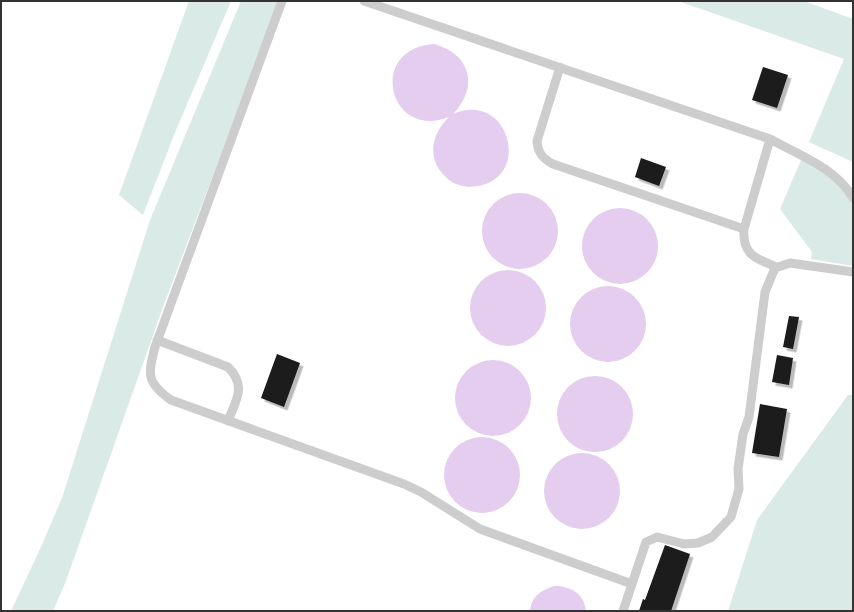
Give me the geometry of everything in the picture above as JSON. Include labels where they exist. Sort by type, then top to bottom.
[{"type":"lane","points":[[282,1],[157,340],[149,372],[156,389],[170,400],[404,484],[421,492],[480,529],[632,584]]},
{"type":"lane","points":[[364,1],[770,139],[830,172],[847,188],[853,198]]},
{"type":"lane","points":[[560,67],[536,140],[538,151],[544,159],[553,164],[744,229]]},
{"type":"lane","points":[[770,139],[744,229],[745,247],[750,253],[758,259],[777,267]]},
{"type":"lane","points":[[623,611],[646,542],[657,537],[684,544],[698,543],[712,536],[731,517],[739,489],[738,469],[743,434],[749,417],[765,292],[775,268],[790,263],[853,272]]},
{"type":"lane","points":[[157,340],[228,367],[239,382],[239,392],[228,421]]},
{"type":"shaded area","points":[[189,1],[231,1],[174,135],[143,215],[119,195]]},
{"type":"shaded area","points":[[241,1],[279,1],[163,307],[66,581],[53,611],[11,611],[62,498],[150,220]]},
{"type":"shaded area","points":[[678,1],[804,1],[853,19],[853,162],[809,142],[844,59]]},
{"type":"shaded area","points":[[434,44],[447,49],[456,55],[463,63],[467,73],[468,83],[466,93],[461,104],[453,114],[472,110],[488,114],[500,124],[507,137],[509,152],[505,167],[495,179],[478,186],[463,186],[452,182],[442,173],[437,165],[433,148],[435,140],[438,132],[449,117],[428,121],[412,116],[400,106],[394,91],[393,75],[400,60],[413,49]]},
{"type":"shaded area","points":[[804,153],[853,188],[853,266],[811,259],[812,252],[780,209]]},
{"type":"shaded area","points":[[513,193],[527,193],[541,199],[552,210],[558,224],[558,238],[555,246],[547,258],[541,263],[527,269],[513,269],[499,263],[488,252],[482,238],[482,224],[488,210],[499,199]]},
{"type":"shaded area","points":[[613,208],[627,208],[641,214],[652,225],[658,239],[658,253],[655,261],[647,273],[641,278],[627,284],[613,284],[599,278],[588,267],[582,253],[582,239],[588,225],[599,214]]},
{"type":"shaded area","points":[[501,270],[515,270],[529,276],[540,287],[546,301],[546,315],[543,323],[535,335],[529,340],[515,346],[501,346],[487,340],[476,329],[470,315],[470,301],[476,287],[487,276]]},
{"type":"shaded area","points":[[601,286],[615,286],[629,292],[640,303],[646,317],[646,331],[643,339],[635,351],[629,356],[615,362],[601,362],[587,356],[576,345],[570,331],[570,317],[576,303],[587,292]]},
{"type":"shaded area","points":[[486,360],[500,360],[514,366],[525,377],[531,391],[531,405],[528,413],[520,425],[514,430],[500,436],[486,436],[472,430],[461,419],[455,405],[455,391],[461,377],[472,366]]},
{"type":"shaded area","points":[[588,376],[602,376],[616,382],[627,393],[633,407],[633,421],[630,429],[622,441],[616,446],[602,452],[588,452],[574,446],[563,435],[557,421],[557,407],[563,393],[574,382]]},
{"type":"shaded area","points":[[848,395],[853,395],[853,611],[728,611],[757,520]]},
{"type":"shaded area","points":[[475,437],[489,437],[503,443],[514,454],[520,468],[520,482],[517,490],[509,502],[503,507],[489,513],[475,513],[461,507],[450,496],[444,482],[444,468],[450,454],[461,443]]},
{"type":"shaded area","points":[[575,453],[589,453],[603,459],[614,470],[620,484],[620,498],[617,506],[609,518],[603,523],[589,529],[575,529],[561,523],[550,512],[544,498],[544,484],[550,470],[561,459]]},
{"type":"shaded area","points":[[554,586],[571,589],[579,595],[585,605],[586,611],[530,611],[532,602],[535,598],[541,592]]},
{"type":"building","points":[[763,67],[788,75],[777,108],[752,100]]},
{"type":"building","points":[[641,158],[666,167],[659,186],[635,177]]},
{"type":"building","points":[[789,316],[799,317],[793,349],[783,347]]},
{"type":"building","points":[[277,354],[300,363],[284,407],[261,398]]},
{"type":"building","points":[[777,355],[793,358],[789,385],[772,382]]},
{"type":"building","points":[[760,404],[787,409],[779,457],[752,453]]},
{"type":"building","points":[[665,545],[690,554],[671,611],[639,611],[643,599],[645,600]]}]
